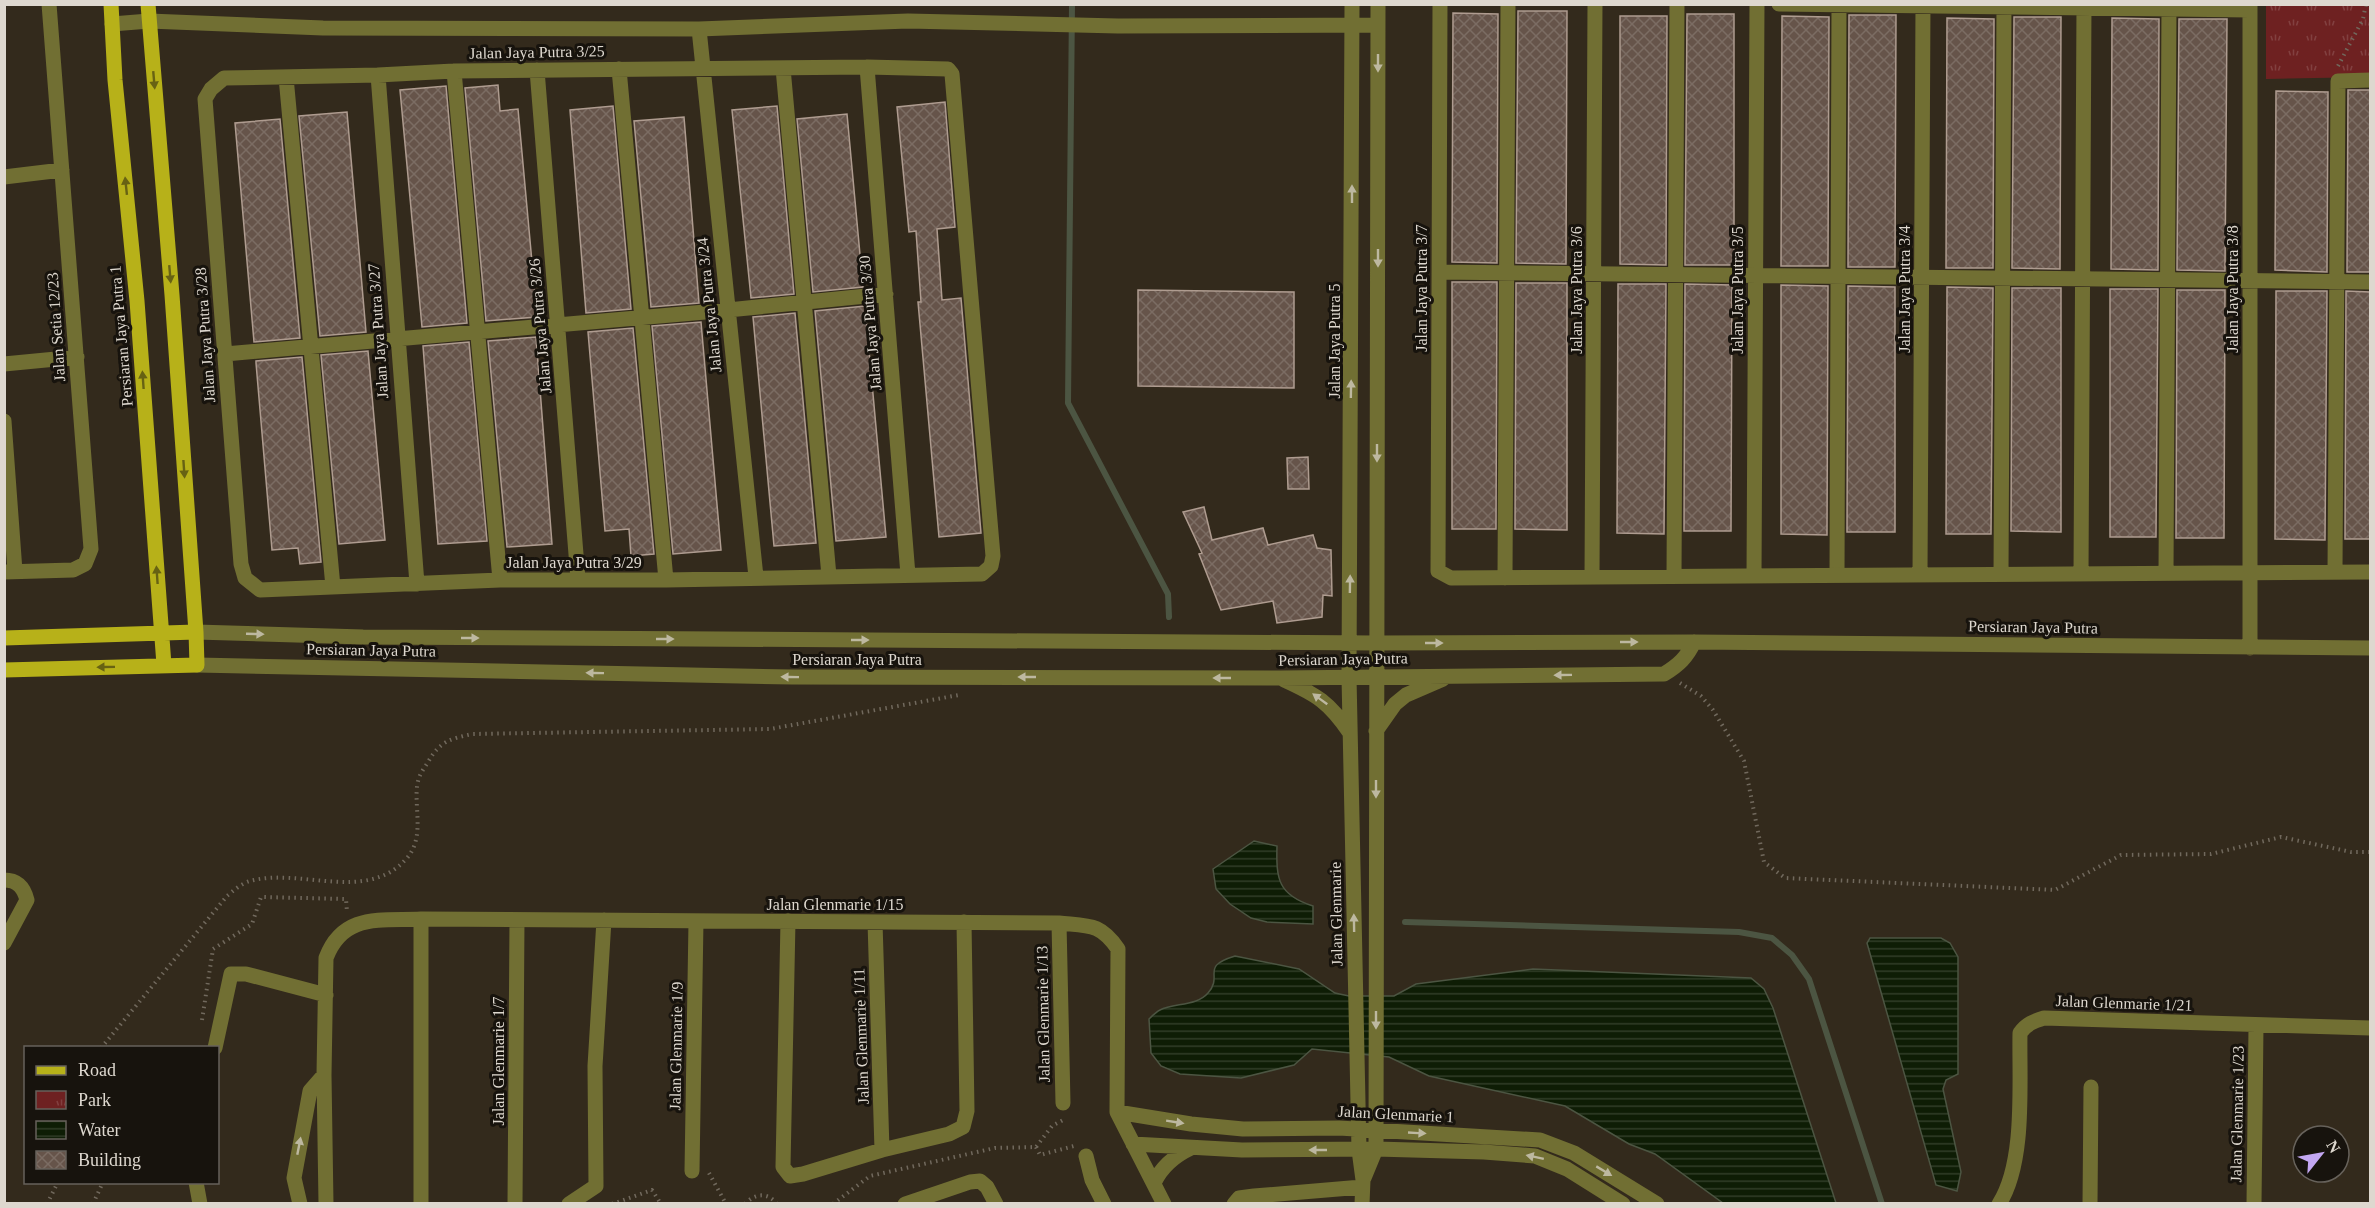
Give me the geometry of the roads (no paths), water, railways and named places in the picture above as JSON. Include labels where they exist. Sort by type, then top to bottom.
[{"type":"main road","name":"Persiaran Jaya Putra 1","points":[[111,4],[137,301],[164,665]]},
{"type":"main road","points":[[148,4],[171,283],[196,632],[196,665]]},
{"type":"main road","name":"Persiaran Jaya Putra","points":[[4,638],[196,632]]},
{"type":"main road","name":"Persiaran Jaya Putra","points":[[4,669],[196,665]]},
{"type":"street","name":"Jalan Setia 12/23","points":[[10,572],[73,570],[85,564],[91,549],[49,4]]},
{"type":"street","name":"Jalan Jaya Putra 5","points":[[1349,677],[1352,4]]},
{"type":"street","points":[[1234,1203],[1239,1198],[1362,1184],[1376,1149],[1378,4]]},
{"type":"street","name":"Jalan Jaya Putra 3/7","points":[[1440,4],[1438,572],[1451,578],[1505,578]]},
{"type":"street","points":[[1508,4],[1505,578],[2370,572]]},
{"type":"street","name":"Jalan Jaya Putra 3/6","points":[[1592,577],[1595,4]]},
{"type":"street","points":[[1674,576],[1677,4]]},
{"type":"street","name":"Jalan Jaya Putra 3/5","points":[[1754,576],[1757,4]]},
{"type":"street","points":[[1779,4],[2250,7]]},
{"type":"street","points":[[1837,575],[1839,5]]},
{"type":"street","name":"Jalan Jaya Putra 3/4","points":[[1920,574],[1923,5]]},
{"type":"street","points":[[2001,574],[2004,6]]},
{"type":"street","points":[[2081,574],[2084,6]]},
{"type":"street","points":[[2166,573],[2169,7]]},
{"type":"street","name":"Jalan Jaya Putra 3/8","points":[[2250,7],[2250,648]]},
{"type":"street","name":"Jalan Jaya Putra 3/25","points":[[112,24],[149,21],[322,28],[699,29],[908,21],[1118,26],[1378,25]]},
{"type":"street","name":"Jalan Jaya Putra 3/24","points":[[699,29],[756,577]]},
{"type":"street","name":"Jalan Jaya Putra 3/25","points":[[210,89],[224,78],[454,71],[867,67],[948,69],[952,74],[992,544],[991,566],[982,574],[908,575]]},
{"type":"street","name":"Jalan Jaya Putra 3/30","points":[[867,67],[908,575]]},
{"type":"street","points":[[783,68],[829,576]]},
{"type":"street","points":[[619,69],[666,580]]},
{"type":"street","name":"Jalan Jaya Putra 3/26","points":[[537,70],[578,579]]},
{"type":"street","points":[[454,71],[500,580]]},
{"type":"street","name":"Jalan Jaya Putra 3/27","points":[[378,75],[396,339],[417,584]]},
{"type":"street","points":[[286,77],[333,588]]},
{"type":"street","points":[[2335,572],[2338,81],[2370,80]]},
{"type":"street","name":"Jalan Jaya Putra 3/28","points":[[210,89],[205,99],[241,564],[245,578]]},
{"type":"street","points":[[4,177],[62,170]]},
{"type":"street","points":[[1439,272],[2370,282]]},
{"type":"street","points":[[225,354],[886,294]]},
{"type":"street","points":[[4,364],[76,357]]},
{"type":"street","points":[[4,421],[10,572]]},
{"type":"street","name":"Jalan Jaya Putra 3/29","points":[[245,578],[260,590],[500,580],[666,580],[908,575]]},
{"type":"street","name":"Persiaran Jaya Putra","points":[[196,632],[363,637],[1349,643],[1694,642],[2370,648]]},
{"type":"street","name":"Persiaran Jaya Putra","points":[[196,665],[792,677],[1280,678],[1664,674],[1683,660],[1694,642]]},
{"type":"street","points":[[1376,731],[1395,704],[1406,695],[1452,676]]},
{"type":"street","name":"Jalan Glenmarie","points":[[1349,677],[1358,1129],[1362,1203]]},
{"type":"street","points":[[1280,678],[1310,692],[1326,703],[1350,733]]},
{"type":"street","points":[[4,943],[27,900],[25,891],[11,881]]},
{"type":"street","points":[[421,919],[421,1203]]},
{"type":"street","name":"Jalan Glenmarie 1/15","points":[[326,995],[326,958],[332,943],[349,927],[421,919],[1059,923],[1094,927],[1108,934],[1118,949],[1117,1112],[1164,1203]]},
{"type":"street","name":"Jalan Glenmarie 1/7","points":[[515,1203],[517,920]]},
{"type":"street","points":[[569,1203],[596,1186],[595,1066],[603,920]]},
{"type":"street","name":"Jalan Glenmarie 1/9","points":[[692,1171],[696,921]]},
{"type":"street","points":[[788,921],[783,1167],[790,1176],[949,1134],[963,1127],[967,1111],[964,922]]},
{"type":"street","name":"Jalan Glenmarie 1/11","points":[[875,922],[882,1150]]},
{"type":"street","name":"Jalan Glenmarie 1/13","points":[[1059,923],[1063,1104]]},
{"type":"street","points":[[215,1046],[231,974],[246,974],[326,995],[324,1075],[326,1203]]},
{"type":"street","name":"Jalan Glenmarie 1/21","points":[[1999,1203],[2007,1192],[2018,1143],[2020,1033],[2025,1026],[2044,1018],[2370,1028]]},
{"type":"street","name":"Jalan Glenmarie 1/23","points":[[2254,1203],[2256,1026]]},
{"type":"street","points":[[300,1203],[294,1178],[310,1091],[324,1075]]},
{"type":"street","points":[[2090,1203],[2091,1087]]},
{"type":"street","name":"Jalan Glenmarie 1","points":[[1117,1112],[1244,1130],[1358,1129],[1539,1140],[1574,1153],[1657,1203]]},
{"type":"street","points":[[1242,1150],[1244,1130]]},
{"type":"street","name":"Jalan Glenmarie 1","points":[[1133,1144],[1242,1150],[1376,1149],[1535,1156],[1567,1169],[1623,1203]]},
{"type":"street","points":[[1154,1183],[1159,1172],[1170,1161],[1191,1148]]},
{"type":"street","points":[[1086,1156],[1092,1180],[1104,1203]]},
{"type":"street","points":[[905,1203],[970,1182],[980,1181],[987,1187],[996,1203]]},
{"type":"street","points":[[196,1184],[200,1203]]},
{"type":"street","points":[[1623,1203],[1632,1188]]},
{"type":"water","points":[[1254,841],[1277,846],[1277,868],[1282,884],[1292,897],[1313,906],[1313,924],[1267,922],[1251,918],[1230,904],[1216,889],[1213,869]]},
{"type":"water","points":[[1870,938],[1941,938],[1950,943],[1958,957],[1958,1074],[1946,1080],[1943,1089],[1961,1172],[1957,1191],[1936,1185],[1867,943]]},
{"type":"water","points":[[1235,956],[1299,969],[1335,993],[1349,996],[1394,996],[1416,984],[1533,969],[1751,978],[1764,989],[1773,1008],[1836,1203],[1723,1203],[1655,1154],[1629,1144],[1565,1106],[1429,1076],[1389,1057],[1312,1049],[1294,1065],[1241,1078],[1180,1074],[1161,1066],[1151,1053],[1149,1019],[1160,1010],[1203,997],[1212,987],[1215,968],[1218,964]]},
{"type":"waterway","points":[[1072,4],[1068,403],[1168,594],[1169,617]]},
{"type":"waterway","points":[[1405,922],[1739,932],[1772,938],[1792,955],[1809,979],[1882,1204]]}]
